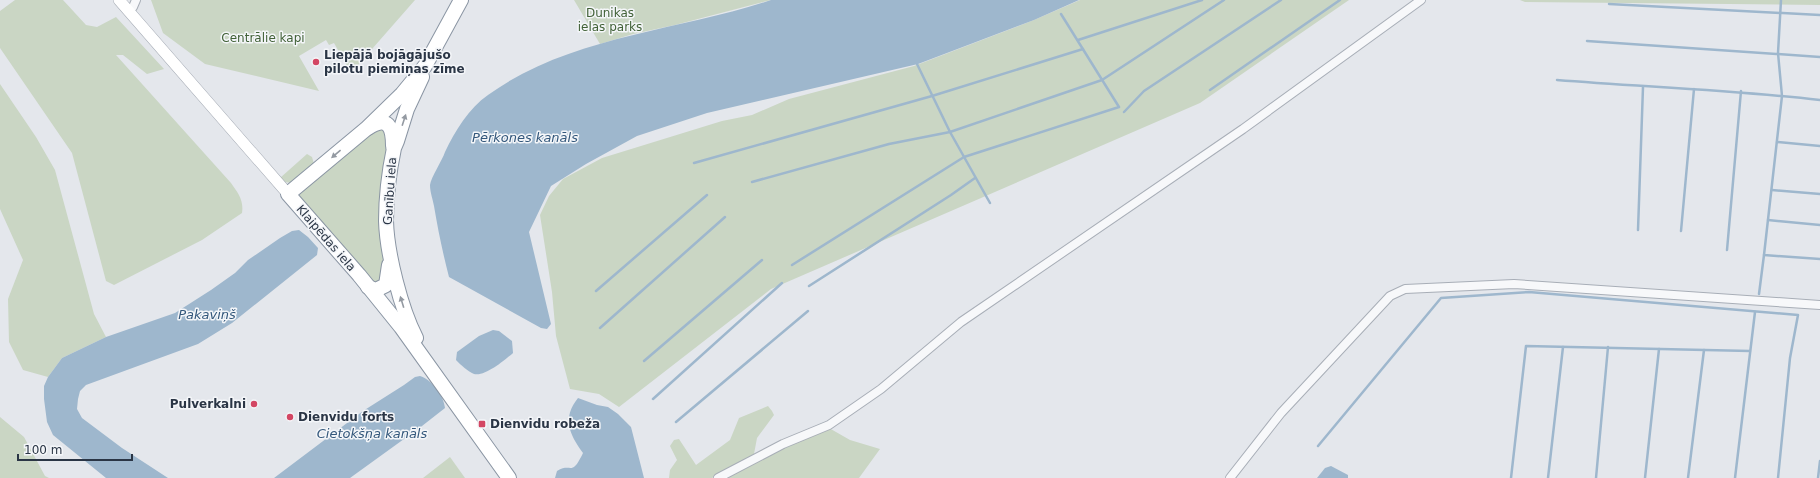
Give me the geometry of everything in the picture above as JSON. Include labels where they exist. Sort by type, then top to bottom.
[{"type":"highway","name":"Ganību iela","points":[[288,194],[366,129],[402,94],[425,66],[461,0]]},
{"type":"highway","name":"Ganību iela","points":[[425,66],[425,72],[408,109],[394,148],[387,204],[389,250],[405,311],[428,363]]},
{"type":"highway","points":[[366,129],[375,123],[383,122],[390,125],[393,134],[394,148]]},
{"type":"highway","name":"Klaipēdas iela","points":[[288,194],[368,287],[428,363],[509,478]]},
{"type":"highway","points":[[368,287],[376,290],[386,285],[389,272],[389,250]]},
{"type":"main road","name":"Klaipēdas iela","points":[[118,0],[288,194]]},
{"type":"street","points":[[127,10],[132,7],[136,0]]},
{"type":"street","points":[[718,478],[783,444],[829,425],[881,389],[961,322],[1243,129],[1421,0]]},
{"type":"street","points":[[1230,478],[1292,402],[1390,296],[1405,289],[1514,284],[1820,304]]},
{"type":"green space","points":[[15,0],[63,0],[86,25],[97,27],[116,17],[164,69],[147,74],[123,55],[116,55],[231,183],[241,200],[242,213],[202,240],[114,285],[106,281],[72,153],[0,48],[0,11]]},
{"type":"green space","name":"Centrālie kapi","points":[[151,0],[415,0],[351,73],[334,43],[329,45],[326,40],[299,56],[319,91],[205,64],[163,33]]},
{"type":"green space","name":"Dunikas ielas parks","points":[[574,0],[771,0],[675,25],[633,34],[600,44]]},
{"type":"green space","points":[[1080,0],[1349,0],[1200,103],[771,289],[619,407],[599,394],[570,389],[556,336],[552,292],[540,215],[549,196],[563,179],[602,158],[722,121],[752,115],[789,99],[914,66],[1034,20]]},
{"type":"green space","points":[[1520,0],[1820,0],[1820,5],[1525,2]]},
{"type":"green space","points":[[0,84],[36,137],[55,170],[94,314],[106,337],[62,358],[48,377],[23,370],[9,342],[8,299],[23,260],[0,209]]},
{"type":"green space","points":[[380,129],[388,132],[383,275],[379,283],[372,283],[299,197],[300,193],[370,132]]},
{"type":"green space","points":[[307,154],[312,157],[314,164],[292,183],[284,182],[280,178]]},
{"type":"green space","points":[[768,406],[774,415],[757,438],[754,454],[712,478],[669,478],[670,470],[677,460],[670,446],[674,440],[679,439],[696,465],[730,440],[739,418]]},
{"type":"green space","points":[[0,417],[24,437],[45,476],[49,478],[0,478]]},
{"type":"green space","points":[[829,428],[850,440],[880,449],[859,478],[727,478],[759,460]]},
{"type":"green space","points":[[450,457],[465,478],[423,478]]},
{"type":"water","name":"Pērkones kanāls","points":[[771,0],[1079,0],[1034,20],[918,64],[707,113],[637,136],[586,164],[551,186],[529,232],[551,324],[547,329],[541,328],[449,277],[430,185],[434,173],[458,128],[481,100],[520,75],[553,60],[589,47],[736,11]]},
{"type":"water","name":"Pakaviņš","points":[[299,230],[318,248],[317,255],[232,323],[198,344],[86,385],[80,391],[77,409],[82,418],[122,448],[168,478],[106,478],[53,435],[47,422],[44,386],[48,377],[62,358],[106,337],[175,313],[235,273],[248,260],[280,238],[292,231]]},
{"type":"water","points":[[493,330],[499,331],[512,341],[513,353],[484,373],[474,374],[456,360],[457,352],[479,336]]},
{"type":"water","name":"Cietokšņa kanāls","points":[[420,376],[432,384],[440,393],[445,408],[350,478],[274,478],[363,411],[415,377]]},
{"type":"water","points":[[578,398],[597,405],[608,407],[618,414],[631,427],[644,478],[555,478],[557,471],[571,468],[576,465],[583,453],[574,439],[569,426],[570,412]]},
{"type":"water","points":[[1331,466],[1348,475],[1348,478],[1317,478],[1325,468]]},
{"type":"waterway","points":[[1078,40],[1202,0]]},
{"type":"waterway","points":[[752,182],[889,144],[950,132],[1102,80],[1224,0]]},
{"type":"waterway","points":[[1124,112],[1144,91],[1281,0]]},
{"type":"waterway","points":[[1210,90],[1340,0]]},
{"type":"waterway","points":[[1781,0],[1778,53],[1782,96],[1764,255],[1820,259]]},
{"type":"waterway","points":[[1609,4],[1820,15]]},
{"type":"waterway","points":[[792,265],[964,157],[1119,107],[1061,14]]},
{"type":"waterway","points":[[1587,41],[1820,57]]},
{"type":"waterway","points":[[694,163],[932,96],[1083,49]]},
{"type":"waterway","points":[[917,64],[950,132],[990,203]]},
{"type":"waterway","points":[[1557,80],[1722,91],[1820,100]]},
{"type":"waterway","points":[[1638,230],[1643,87]]},
{"type":"waterway","points":[[1681,231],[1694,89]]},
{"type":"waterway","points":[[1727,250],[1741,91]]},
{"type":"waterway","points":[[1777,142],[1820,146]]},
{"type":"waterway","points":[[809,286],[975,178]]},
{"type":"waterway","points":[[1772,190],[1820,194]]},
{"type":"waterway","points":[[596,291],[707,195]]},
{"type":"waterway","points":[[600,328],[725,217]]},
{"type":"waterway","points":[[1768,220],[1820,225]]},
{"type":"waterway","points":[[1759,294],[1764,255]]},
{"type":"waterway","points":[[644,361],[762,260]]},
{"type":"waterway","points":[[653,399],[782,283]]},
{"type":"waterway","points":[[1318,446],[1441,298],[1529,292],[1798,315],[1790,358],[1778,478]]},
{"type":"waterway","points":[[676,422],[808,311]]},
{"type":"waterway","points":[[1735,478],[1755,312]]},
{"type":"waterway","points":[[1511,478],[1526,346],[1750,351]]},
{"type":"waterway","points":[[1548,478],[1563,347]]},
{"type":"waterway","points":[[1596,478],[1608,347]]},
{"type":"waterway","points":[[1645,478],[1659,349]]},
{"type":"waterway","points":[[1688,478],[1704,350]]},
{"type":"waterway","points":[[1818,478],[1820,461]]},
{"type":"place","name":"Liepājā bojāgājušo pilotu piemiņas zīme","points":[[316,62]]},
{"type":"place","name":"Pulverkalni","points":[[254,404]]},
{"type":"place","name":"Dienvidu forts","points":[[290,417]]},
{"type":"place","name":"Dienvidu robeža","points":[[482,424]]}]
